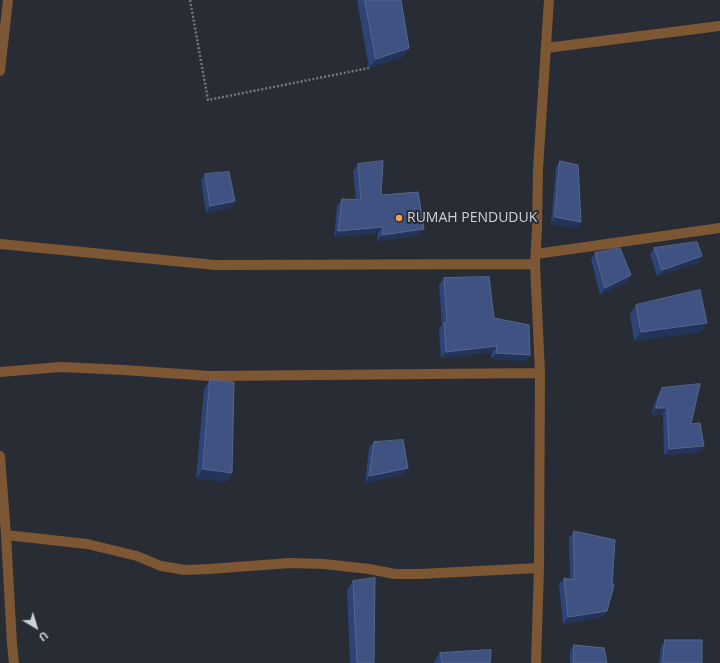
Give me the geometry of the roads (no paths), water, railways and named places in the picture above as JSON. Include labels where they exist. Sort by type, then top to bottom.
[{"type":"street","points":[[0,71],[8,0]]},
{"type":"street","points":[[536,663],[539,568],[540,373],[535,264],[538,169],[549,0]]},
{"type":"street","points":[[546,48],[720,26]]},
{"type":"street","points":[[536,254],[720,228]]},
{"type":"street","points":[[0,244],[215,265],[535,264]]},
{"type":"street","points":[[0,372],[62,367],[210,376],[540,373]]},
{"type":"street","points":[[0,456],[14,663]]},
{"type":"street","points":[[6,535],[87,544],[137,556],[161,566],[185,570],[290,563],[332,565],[396,574],[539,568]]},
{"type":"place","name":"RUMAH PENDUDUK","points":[[399,218]]}]
